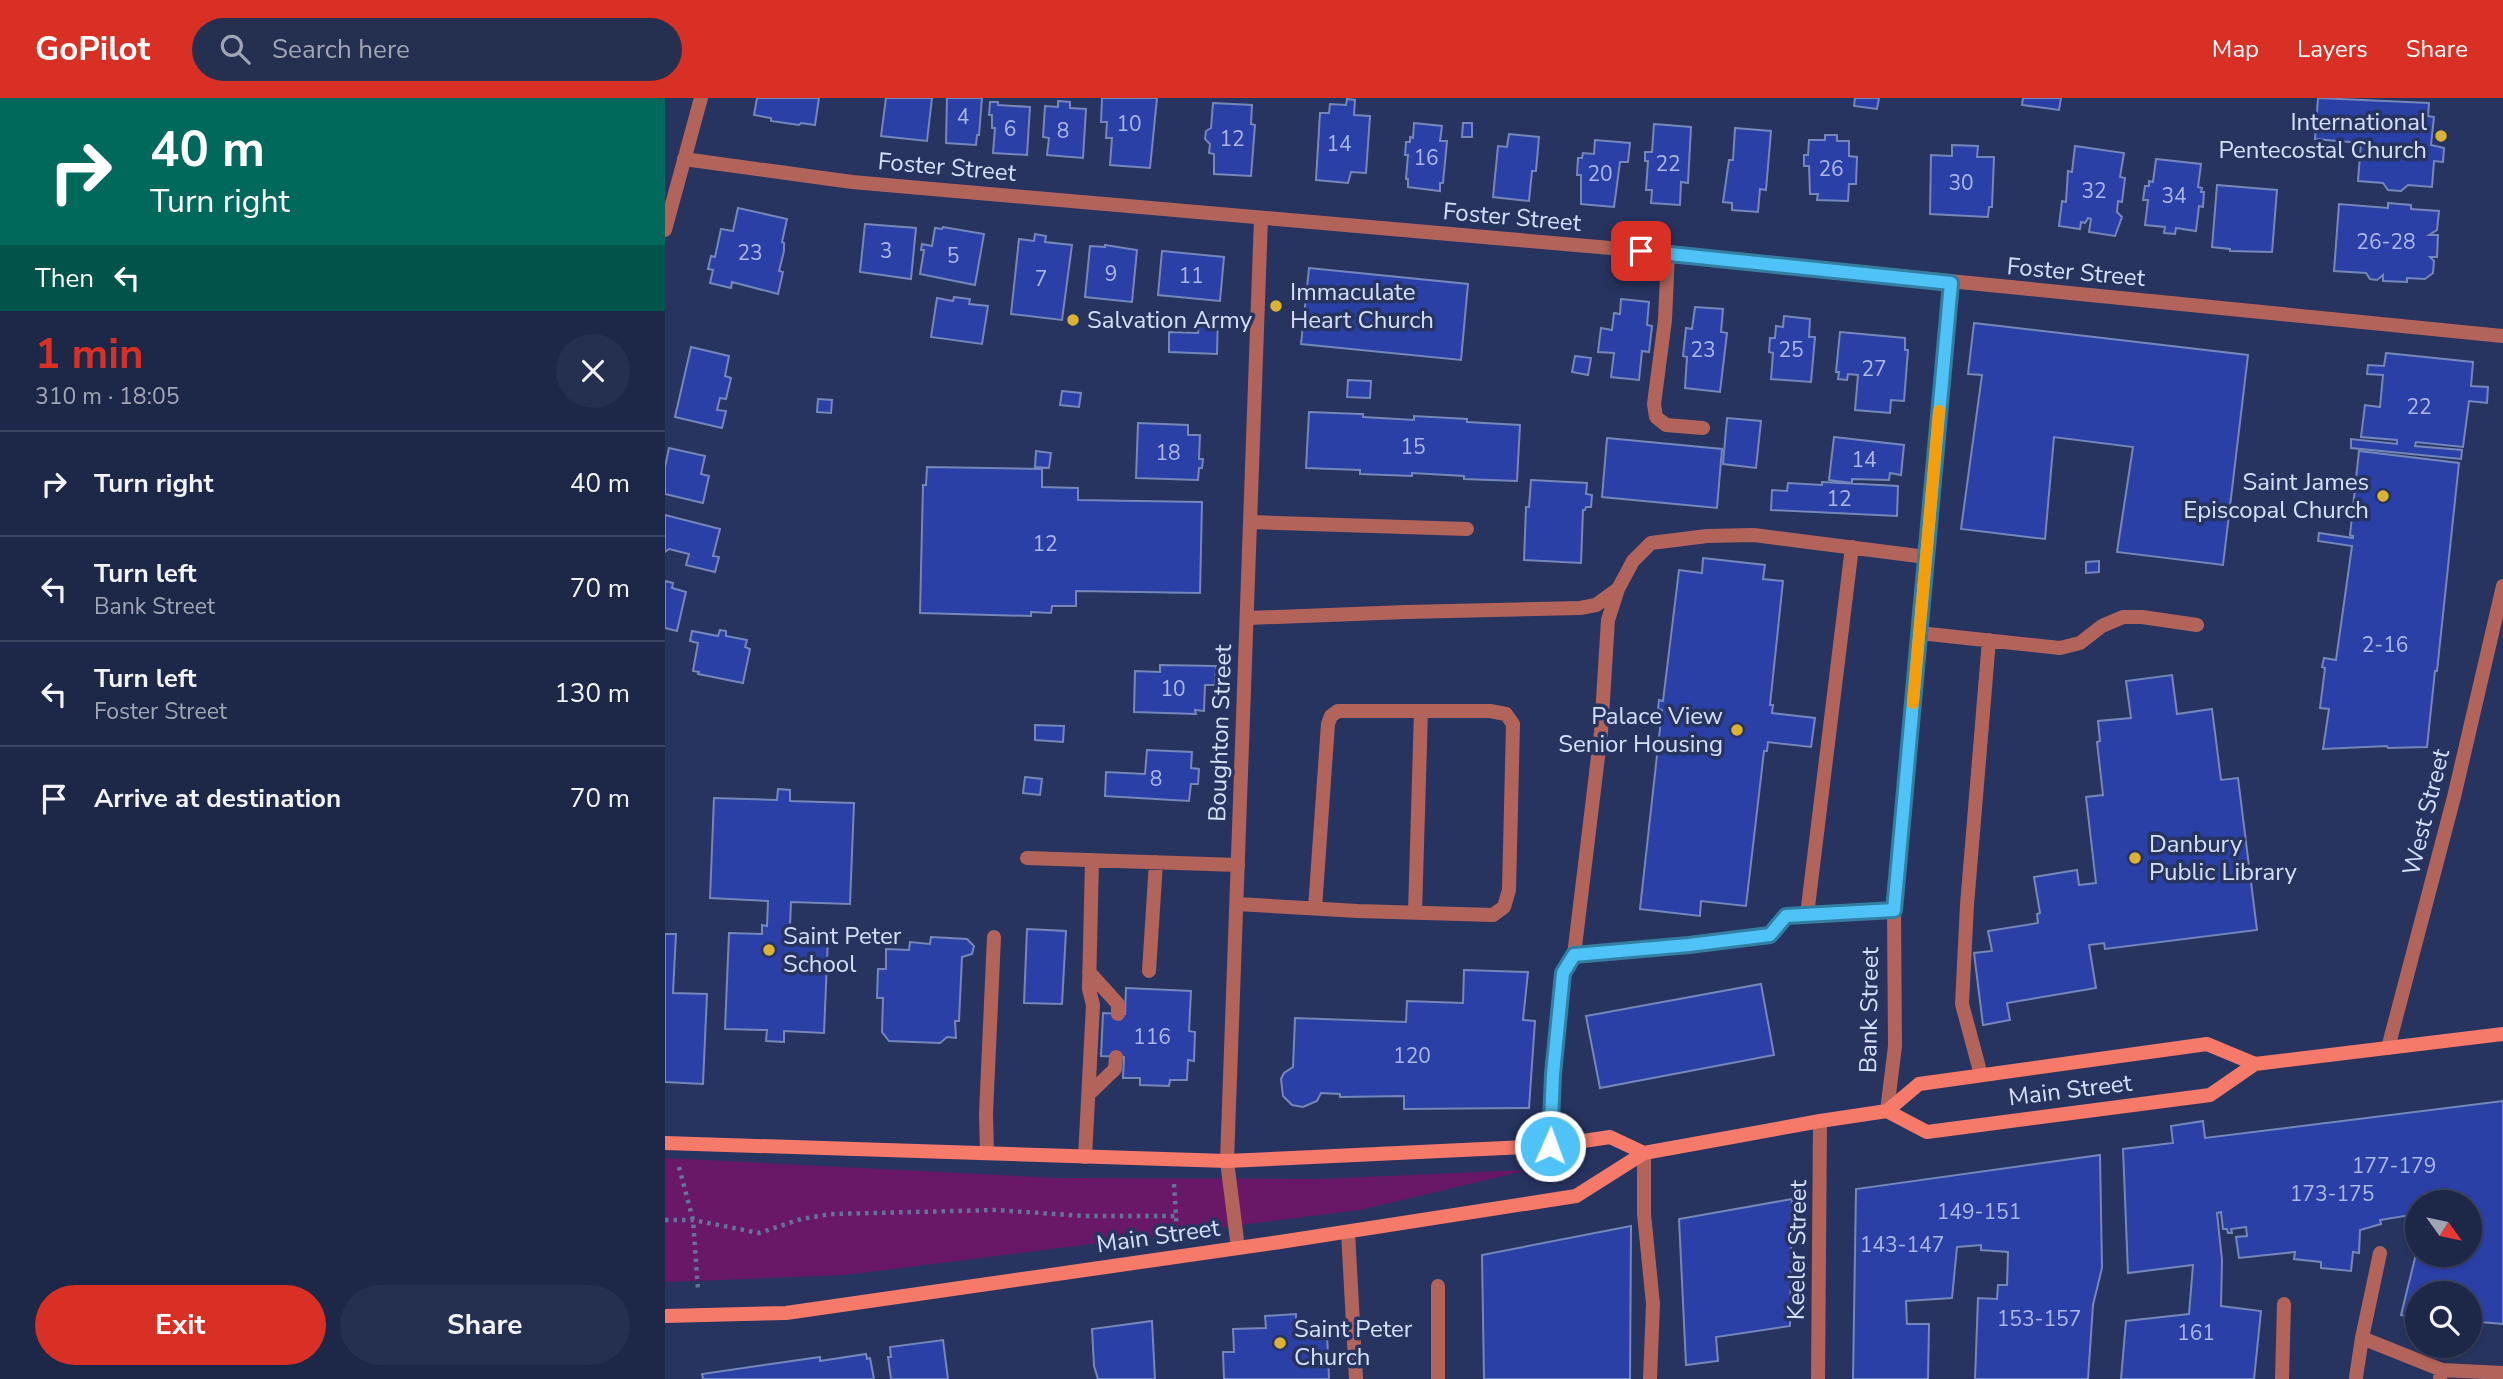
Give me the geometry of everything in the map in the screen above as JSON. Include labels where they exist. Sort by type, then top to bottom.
[{"type":"main road","name":"Main Street","points":[[1887,1111],[1927,1132],[2210,1095],[2255,1064],[2503,1034]]},
{"type":"main road","name":"Main Street","points":[[665,1316],[786,1313],[1348,1232],[1576,1196],[1644,1153],[1887,1111],[1919,1084],[2207,1044],[2255,1064]]},
{"type":"main road","points":[[665,1143],[1227,1161],[1550,1146],[1610,1137],[1644,1153]]},
{"type":"street","points":[[665,230],[701,98]]},
{"type":"street","name":"Foster Street","points":[[684,159],[852,182],[1668,253],[2503,336]]},
{"type":"street","name":"Boughton Street","points":[[1238,1248],[1227,1161],[1261,218]]},
{"type":"street","points":[[1668,253],[1665,320],[1654,404],[1656,417],[1666,425],[1703,428]]},
{"type":"street","name":"Bank Street","points":[[1887,1111],[1895,1046],[1894,910],[1951,283]]},
{"type":"street","points":[[1250,522],[1467,529]]},
{"type":"street","points":[[1550,1146],[1554,1062],[1563,973],[1574,955],[1601,732],[1608,620],[1618,589],[1633,561],[1651,543],[1707,536],[1754,536],[1926,557]]},
{"type":"street","points":[[1807,915],[1852,547]]},
{"type":"street","name":"West Street","points":[[2388,1048],[2454,797],[2503,586]]},
{"type":"street","points":[[1247,618],[1580,608],[1595,605],[1618,589]]},
{"type":"street","points":[[1919,634],[2060,648],[2080,643],[2102,626],[2123,617],[2197,625]]},
{"type":"street","points":[[1981,1075],[1962,1004],[1967,905],[1989,640]]},
{"type":"street","points":[[1237,904],[1315,908],[1415,913],[1493,915],[1504,907],[1509,890],[1513,724],[1506,714],[1490,711],[1338,711],[1331,716],[1328,724],[1315,908]]},
{"type":"street","points":[[1415,913],[1422,711]]},
{"type":"street","points":[[1027,858],[1238,865]]},
{"type":"street","points":[[1085,1157],[1093,1004],[1089,989],[1092,860]]},
{"type":"street","points":[[1149,971],[1156,862]]},
{"type":"street","points":[[1574,955],[1770,935],[1786,916],[1894,910]]},
{"type":"street","points":[[987,1153],[993,937]]},
{"type":"street","points":[[1089,972],[1118,1004],[1118,1014]]},
{"type":"street","points":[[1089,1094],[1115,1069],[1116,1057]]},
{"type":"street","name":"Keeler Street","points":[[1818,1379],[1820,1121]]},
{"type":"street","points":[[1644,1153],[1644,1214],[1653,1304],[1650,1379]]},
{"type":"street","points":[[1348,1232],[1356,1379]]},
{"type":"street","points":[[2355,1377],[2380,1253]]},
{"type":"street","points":[[1438,1286],[1439,1379]]},
{"type":"street","points":[[2282,1379],[2284,1304]]},
{"type":"street","points":[[2362,1338],[2441,1374],[2503,1373]]},
{"type":"path","points":[[677,1159],[693,1220],[698,1290]]},
{"type":"path","points":[[1174,1184],[1177,1233]]},
{"type":"path","points":[[665,1220],[693,1220],[759,1233],[831,1214],[996,1210],[1086,1216],[1175,1216]]},
{"type":"shaded area","points":[[665,1158],[1057,1178],[1319,1179],[1528,1170],[1360,1210],[845,1275],[665,1282]]},
{"type":"building","points":[[757,98],[819,98],[815,125],[771,121],[771,118],[754,115]]},
{"type":"building","points":[[886,98],[932,98],[927,141],[881,136]]},
{"type":"building","points":[[947,98],[982,98],[976,145],[946,143]]},
{"type":"building","points":[[1102,98],[1157,98],[1150,168],[1110,165],[1112,138],[1106,138],[1107,122],[1101,122]]},
{"type":"building","points":[[1855,98],[1879,98],[1877,109],[1854,106]]},
{"type":"building","points":[[2023,98],[2061,98],[2059,110],[2022,105]]},
{"type":"building","points":[[2318,98],[2429,103],[2428,116],[2434,117],[2431,145],[2444,148],[2443,162],[2434,161],[2432,187],[2408,185],[2401,191],[2388,190],[2383,183],[2358,181],[2361,143],[2315,139]]},
{"type":"building","points":[[1347,99],[1355,100],[1354,115],[1370,116],[1366,173],[1351,172],[1348,183],[1316,180],[1320,113],[1329,113],[1330,104],[1346,105]]},
{"type":"building","points":[[1058,101],[1070,102],[1070,108],[1086,109],[1083,158],[1047,155],[1049,138],[1043,137],[1045,106],[1058,107]]},
{"type":"building","points":[[990,102],[1030,107],[1027,155],[993,153],[995,128],[992,128],[992,115],[989,115]]},
{"type":"building","points":[[1213,103],[1252,105],[1251,124],[1255,125],[1251,176],[1214,174],[1214,154],[1209,153],[1210,144],[1205,139],[1206,131],[1211,128]]},
{"type":"building","points":[[1414,123],[1442,126],[1440,141],[1447,141],[1440,191],[1408,187],[1406,142],[1410,142],[1410,137],[1413,138]]},
{"type":"building","points":[[1463,123],[1472,123],[1472,137],[1462,137]]},
{"type":"building","points":[[1654,124],[1691,127],[1688,183],[1681,182],[1680,205],[1651,203],[1652,190],[1646,190],[1648,161],[1645,161],[1645,152],[1652,152]]},
{"type":"building","points":[[1735,128],[1771,131],[1766,190],[1760,189],[1758,212],[1732,210],[1732,203],[1723,202],[1729,160],[1733,160]]},
{"type":"building","points":[[1509,134],[1539,137],[1536,171],[1532,171],[1529,201],[1493,197],[1498,146],[1507,147]]},
{"type":"building","points":[[1825,135],[1837,135],[1837,141],[1849,141],[1849,156],[1857,157],[1856,184],[1849,184],[1848,201],[1817,200],[1818,194],[1810,194],[1809,166],[1804,166],[1804,155],[1808,155],[1809,140],[1825,140]]},
{"type":"building","points":[[1595,140],[1630,143],[1628,162],[1620,162],[1614,207],[1581,204],[1581,175],[1577,175],[1578,158],[1582,158],[1583,153],[1594,154]]},
{"type":"building","points":[[1952,145],[1978,146],[1977,157],[1994,157],[1992,207],[1989,207],[1988,217],[1930,214],[1931,155],[1952,156]]},
{"type":"building","points":[[2075,146],[2124,153],[2120,177],[2125,178],[2122,202],[2118,201],[2117,212],[2122,217],[2115,236],[2089,232],[2091,219],[2088,218],[2085,223],[2081,222],[2080,229],[2059,226],[2062,201],[2066,202],[2068,171],[2072,172]]},
{"type":"building","points":[[2156,159],[2201,164],[2198,187],[2204,192],[2203,207],[2199,206],[2196,231],[2176,228],[2175,234],[2164,233],[2165,227],[2145,225],[2148,200],[2143,200],[2145,186],[2149,186],[2149,181],[2153,182]]},
{"type":"building","points":[[2217,185],[2277,190],[2272,252],[2230,251],[2212,247]]},
{"type":"building","points":[[2388,203],[2411,205],[2411,209],[2439,211],[2437,230],[2429,235],[2438,235],[2437,257],[2430,257],[2434,261],[2433,273],[2425,279],[2407,278],[2407,282],[2383,281],[2383,275],[2377,280],[2370,279],[2366,273],[2334,271],[2339,204],[2388,208]]},
{"type":"building","points":[[738,208],[787,219],[779,271],[783,272],[778,294],[732,282],[731,288],[710,283],[713,270],[708,269],[711,256],[715,257],[721,229],[733,231]]},
{"type":"building","points":[[865,224],[916,228],[911,279],[860,272]]},
{"type":"building","points":[[935,228],[984,234],[975,285],[920,274],[924,250],[921,250],[922,244],[932,246]]},
{"type":"building","points":[[1035,234],[1046,236],[1045,242],[1072,245],[1062,320],[1011,314],[1019,239],[1034,241]]},
{"type":"building","points":[[1105,245],[1137,250],[1132,302],[1085,297],[1090,246]]},
{"type":"building","points":[[1162,251],[1224,257],[1220,301],[1158,295]]},
{"type":"building","points":[[1309,268],[1468,284],[1461,360],[1301,344]]},
{"type":"building","points":[[954,297],[970,299],[969,304],[988,306],[982,344],[931,337],[937,298],[953,301]]},
{"type":"building","points":[[1621,299],[1649,302],[1647,325],[1652,326],[1649,352],[1642,351],[1639,380],[1611,377],[1614,353],[1598,352],[1601,328],[1612,330],[1614,313],[1620,314]]},
{"type":"building","points":[[1695,307],[1723,309],[1721,332],[1727,333],[1720,392],[1685,388],[1687,357],[1683,356],[1686,328],[1692,329]]},
{"type":"building","points":[[1199,315],[1218,316],[1217,354],[1169,352],[1169,332],[1198,333]]},
{"type":"building","points":[[1784,316],[1810,319],[1809,337],[1815,337],[1811,382],[1771,379],[1773,353],[1769,352],[1770,338],[1775,338],[1776,326],[1783,327]]},
{"type":"building","points":[[1974,323],[2248,355],[2223,565],[2117,552],[2133,447],[2054,437],[2045,539],[1961,529],[1982,375],[1968,374]]},
{"type":"building","points":[[1840,332],[1905,338],[1905,350],[1908,350],[1904,401],[1891,400],[1890,413],[1855,410],[1858,375],[1848,374],[1847,380],[1838,379],[1839,372],[1836,372]]},
{"type":"building","points":[[691,347],[729,356],[725,376],[731,378],[726,399],[720,398],[717,410],[726,411],[722,428],[675,417]]},
{"type":"building","points":[[2386,353],[2473,362],[2471,386],[2488,387],[2487,403],[2469,401],[2463,447],[2416,442],[2415,446],[2462,450],[2461,459],[2351,448],[2351,439],[2397,444],[2397,440],[2361,437],[2365,405],[2380,407],[2383,375],[2367,374],[2368,365],[2384,366]]},
{"type":"building","points":[[1575,356],[1591,358],[1588,375],[1572,372]]},
{"type":"building","points":[[1348,380],[1371,381],[1370,398],[1347,397]]},
{"type":"building","points":[[1062,391],[1081,393],[1079,407],[1060,405]]},
{"type":"building","points":[[818,399],[832,400],[831,413],[817,412]]},
{"type":"building","points":[[1309,412],[1363,414],[1363,417],[1414,420],[1414,416],[1467,419],[1467,422],[1520,425],[1517,481],[1412,473],[1412,476],[1360,474],[1360,470],[1306,468]]},
{"type":"building","points":[[1727,418],[1761,421],[1756,468],[1723,464]]},
{"type":"building","points":[[1138,423],[1188,425],[1188,435],[1200,435],[1199,459],[1203,459],[1198,480],[1136,478]]},
{"type":"building","points":[[1834,437],[1904,445],[1901,475],[1890,473],[1889,480],[1852,479],[1852,483],[1829,480]]},
{"type":"building","points":[[1607,438],[1722,449],[1717,508],[1602,497]]},
{"type":"building","points":[[669,448],[705,456],[701,474],[709,476],[703,503],[665,494],[665,467]]},
{"type":"building","points":[[1036,451],[1051,453],[1049,468],[1035,467]]},
{"type":"building","points":[[2359,451],[2459,463],[2427,747],[2323,749],[2329,709],[2320,708],[2325,668],[2322,667],[2324,658],[2336,660],[2352,546],[2318,541],[2319,533],[2353,538],[2350,535]]},
{"type":"building","points":[[927,467],[1042,469],[1042,487],[1078,488],[1078,500],[1202,502],[1200,593],[1076,591],[1076,606],[1052,606],[1051,613],[1031,612],[1031,616],[920,613],[923,485],[926,485]]},
{"type":"building","points":[[1531,480],[1587,483],[1586,494],[1592,495],[1591,507],[1583,510],[1581,563],[1524,560],[1526,507],[1529,507]]},
{"type":"building","points":[[1822,482],[1898,486],[1897,516],[1771,510],[1772,490],[1787,491],[1788,483],[1822,485]]},
{"type":"building","points":[[665,515],[720,529],[713,556],[719,557],[715,572],[686,565],[689,554],[669,549],[665,552]]},
{"type":"building","name":"Palace View Senior Housing","points":[[1703,558],[1765,565],[1763,579],[1783,581],[1770,705],[1773,705],[1772,713],[1815,718],[1811,747],[1768,742],[1767,751],[1764,751],[1746,906],[1701,901],[1700,916],[1640,909],[1662,710],[1658,709],[1659,700],[1663,701],[1679,570],[1702,573]]},
{"type":"building","points":[[2099,561],[2099,572],[2086,573],[2086,562]]},
{"type":"building","points":[[665,581],[673,583],[672,588],[686,592],[677,631],[665,628]]},
{"type":"building","points":[[720,630],[726,631],[726,636],[747,640],[745,647],[750,649],[743,683],[693,671],[698,643],[690,641],[692,631],[718,636]]},
{"type":"building","points":[[1160,665],[1216,666],[1215,685],[1205,685],[1204,711],[1195,710],[1196,714],[1134,712],[1135,671],[1160,672]]},
{"type":"building","points":[[2172,675],[2177,714],[2212,709],[2221,780],[2238,778],[2257,930],[2105,949],[2104,943],[2089,945],[2096,988],[2007,1003],[2010,1020],[1983,1025],[1974,953],[1992,951],[1988,931],[2038,923],[2037,914],[2040,913],[2034,877],[2077,870],[2079,885],[2096,883],[2086,797],[2103,795],[2097,742],[2100,741],[2098,721],[2131,718],[2126,681]]},
{"type":"building","points":[[1035,725],[1064,726],[1063,742],[1035,740]]},
{"type":"building","points":[[1147,750],[1192,752],[1191,768],[1199,769],[1198,784],[1191,784],[1189,801],[1105,796],[1106,772],[1145,774]]},
{"type":"building","points":[[1025,777],[1042,779],[1040,795],[1023,793]]},
{"type":"building","points":[[778,789],[790,790],[790,801],[854,803],[850,904],[791,902],[790,926],[794,926],[794,936],[828,937],[824,1033],[784,1031],[784,1042],[766,1041],[767,1030],[725,1029],[729,933],[762,934],[762,925],[767,926],[768,901],[710,898],[714,798],[777,800]]},
{"type":"building","points":[[1027,929],[1066,931],[1062,1004],[1024,1003]]},
{"type":"building","points":[[665,934],[676,934],[673,993],[707,994],[703,1084],[665,1082]]},
{"type":"building","points":[[931,937],[967,939],[974,946],[972,954],[962,957],[959,1021],[955,1021],[956,1038],[947,1037],[940,1043],[889,1041],[882,1032],[883,998],[877,998],[878,969],[886,969],[886,949],[909,950],[910,942],[930,944]]},
{"type":"building","points":[[1464,970],[1528,972],[1523,1020],[1535,1021],[1529,1108],[1404,1109],[1404,1096],[1340,1097],[1340,1094],[1321,1093],[1317,1101],[1303,1107],[1292,1105],[1283,1096],[1281,1079],[1284,1073],[1293,1067],[1295,1018],[1406,1022],[1407,1001],[1463,1003]]},
{"type":"building","points":[[1761,984],[1774,1055],[1600,1088],[1586,1016]]},
{"type":"building","points":[[1126,988],[1191,991],[1189,1031],[1195,1032],[1194,1061],[1188,1060],[1187,1080],[1170,1080],[1169,1086],[1140,1085],[1140,1078],[1123,1078],[1124,1057],[1101,1056],[1103,1013],[1125,1014]]},
{"type":"building","points":[[2503,1101],[2503,1324],[2482,1322],[2482,1281],[2409,1281],[2413,1267],[2482,1267],[2482,1190],[2405,1190],[2405,1216],[2380,1220],[2381,1224],[2360,1230],[2359,1253],[2353,1252],[2351,1271],[2321,1268],[2321,1262],[2294,1259],[2295,1252],[2239,1258],[2236,1237],[2247,1236],[2246,1227],[2231,1229],[2232,1233],[2228,1233],[2227,1229],[2223,1229],[2221,1212],[2217,1213],[2222,1260],[2221,1306],[2261,1311],[2254,1379],[2121,1379],[2126,1321],[2189,1314],[2193,1265],[2128,1273],[2123,1149],[2173,1143],[2171,1126],[2203,1121],[2205,1138]]},
{"type":"building","points":[[2100,1155],[2102,1268],[2093,1305],[2088,1379],[1975,1379],[1978,1298],[1997,1299],[1998,1285],[2007,1285],[2008,1252],[1981,1250],[1981,1245],[1957,1247],[1952,1298],[1906,1301],[1907,1324],[1929,1324],[1928,1379],[1853,1379],[1856,1189]]},
{"type":"building","points":[[1792,1199],[1790,1326],[1716,1337],[1718,1361],[1686,1365],[1679,1219]]},
{"type":"building","points":[[1631,1226],[1630,1379],[1484,1379],[1482,1255]]},
{"type":"building","points":[[2405,1299],[2405,1315],[2401,1315]]},
{"type":"building","name":"Saint Peter Church","points":[[1296,1314],[1296,1334],[1327,1333],[1329,1379],[1224,1379],[1223,1352],[1234,1352],[1233,1329],[1266,1328],[1265,1316]]},
{"type":"building","points":[[1152,1321],[1155,1379],[1098,1379],[1094,1366],[1092,1329]]},
{"type":"building","points":[[943,1340],[948,1379],[891,1379],[888,1357],[891,1357],[890,1347]]},
{"type":"building","points":[[866,1354],[867,1359],[870,1358],[874,1379],[703,1379],[702,1374],[820,1357],[820,1361]]},
{"type":"slow traffic","points":[[1913,703],[1939,411]]},
{"type":"place","name":"International Pentecostal Church","points":[[2441,136]]},
{"type":"place","name":"Immaculate Heart Church","points":[[1276,306]]},
{"type":"place","name":"Salvation Army","points":[[1073,320]]},
{"type":"place","name":"Saint James Episcopal Church","points":[[2383,496]]},
{"type":"place","name":"Palace View Senior Housing","points":[[1737,730]]},
{"type":"place","name":"Danbury Public Library","points":[[2135,858]]},
{"type":"place","name":"Saint Peter School","points":[[769,950]]},
{"type":"place","name":"Saint Peter Church","points":[[1280,1343]]},
{"type":"route","points":[[1550,1146],[1553,1074],[1563,973],[1574,955],[1770,935],[1786,916],[1894,910],[1951,283],[1641,251]]}]
